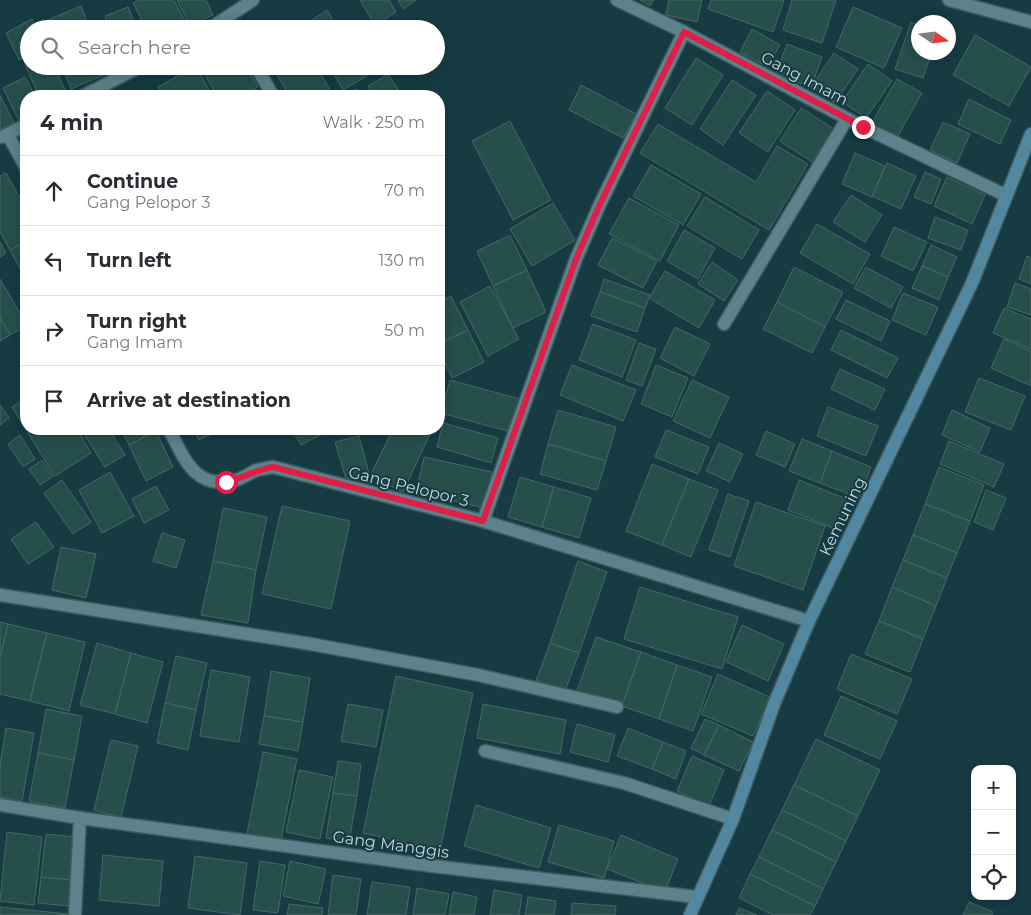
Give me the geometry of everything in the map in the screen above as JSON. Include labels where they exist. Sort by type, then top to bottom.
[{"type":"street","points":[[224,20],[253,0]]},
{"type":"street","name":"Gang Imam","points":[[617,0],[684,32],[847,119],[1005,195]]},
{"type":"street","points":[[949,0],[1031,22]]},
{"type":"street","points":[[483,521],[576,259],[600,204],[684,32]]},
{"type":"street","points":[[95,90],[124,75]]},
{"type":"street","points":[[261,75],[270,90]]},
{"type":"street","points":[[724,324],[847,119]]},
{"type":"street","points":[[20,128],[4,136],[20,159]]},
{"type":"street","name":"Kemuning","points":[[690,915],[733,819],[774,704],[809,622],[972,283],[1005,195],[1031,134]]},
{"type":"street","name":"Gang Pelopor 3","points":[[171,435],[188,464],[199,477],[211,482],[226,482],[239,479],[258,470],[273,467],[483,521],[809,622]]},
{"type":"street","points":[[0,595],[311,644],[478,675],[617,707]]},
{"type":"street","points":[[485,751],[624,783],[733,819]]},
{"type":"street","name":"Gang Manggis","points":[[0,804],[80,818],[432,866],[697,897]]},
{"type":"street","points":[[75,915],[80,818]]},
{"type":"building","points":[[139,0],[174,0],[184,20],[142,20],[133,3]]},
{"type":"building","points":[[177,0],[206,0],[213,15],[203,20],[187,20]]},
{"type":"building","points":[[360,0],[389,0],[396,12],[384,20],[372,20]]},
{"type":"building","points":[[398,0],[416,0],[403,9]]},
{"type":"building","points":[[640,0],[654,0],[650,6]]},
{"type":"building","points":[[669,0],[702,0],[697,22],[666,15]]},
{"type":"building","points":[[711,0],[784,0],[773,32],[708,9]]},
{"type":"building","points":[[792,0],[836,0],[822,43],[783,30]]},
{"type":"building","points":[[81,6],[86,20],[48,20]]},
{"type":"building","points":[[128,7],[133,20],[107,20],[105,16]]},
{"type":"building","points":[[853,7],[902,28],[884,68],[836,47]]},
{"type":"building","points":[[327,10],[333,20],[312,20]]},
{"type":"building","points":[[911,22],[911,60],[929,60],[923,78],[895,69]]},
{"type":"building","points":[[20,25],[20,60],[19,60],[6,33]]},
{"type":"building","points":[[752,29],[780,45],[768,67],[740,52]]},
{"type":"building","points":[[975,35],[1031,67],[1009,106],[953,75]]},
{"type":"building","points":[[787,44],[822,57],[811,87],[776,74]]},
{"type":"building","points":[[834,53],[858,69],[835,103],[811,87]]},
{"type":"building","points":[[696,58],[723,75],[692,125],[665,108]]},
{"type":"building","points":[[868,64],[892,81],[866,118],[842,102]]},
{"type":"building","points":[[30,75],[58,75],[65,90],[36,90]]},
{"type":"building","points":[[66,75],[103,75],[71,89]]},
{"type":"building","points":[[180,75],[201,75],[209,90],[160,90],[158,87]]},
{"type":"building","points":[[205,75],[251,75],[258,87],[253,90],[214,90]]},
{"type":"building","points":[[277,75],[321,75],[330,90],[286,90]]},
{"type":"building","points":[[334,75],[366,75],[367,76],[343,90]]},
{"type":"building","points":[[389,75],[398,90],[370,90],[368,86]]},
{"type":"building","points":[[25,77],[32,90],[20,90],[20,123],[3,88]]},
{"type":"building","points":[[897,79],[922,93],[896,139],[871,124]]},
{"type":"building","points":[[732,80],[756,95],[723,145],[700,129]]},
{"type":"building","points":[[581,85],[636,114],[623,138],[569,110]]},
{"type":"building","points":[[767,91],[795,110],[768,152],[739,133]]},
{"type":"building","points":[[0,95],[14,123],[0,130]]},
{"type":"building","points":[[969,99],[1011,120],[1000,144],[958,124]]},
{"type":"building","points":[[801,108],[834,129],[812,162],[780,141]]},
{"type":"building","points":[[510,121],[551,200],[513,220],[472,141]]},
{"type":"building","points":[[943,122],[970,134],[957,163],[930,150]]},
{"type":"building","points":[[658,124],[756,182],[777,146],[808,164],[769,230],[640,153]]},
{"type":"building","points":[[855,153],[885,166],[872,197],[842,184]]},
{"type":"building","points":[[887,163],[916,176],[901,209],[872,196]]},
{"type":"building","points":[[651,165],[701,194],[683,225],[633,196]]},
{"type":"building","points":[[925,172],[941,179],[931,204],[914,197]]},
{"type":"building","points":[[6,173],[20,198],[20,244],[10,250],[0,232],[0,176]]},
{"type":"building","points":[[947,177],[985,195],[972,224],[934,206]]},
{"type":"building","points":[[851,195],[882,215],[865,242],[833,222]]},
{"type":"building","points":[[705,197],[759,230],[742,259],[687,226]]},
{"type":"building","points":[[629,198],[679,225],[660,261],[609,234]]},
{"type":"building","points":[[553,203],[575,240],[532,266],[510,229]]},
{"type":"building","points":[[935,217],[968,230],[961,250],[928,238]]},
{"type":"building","points":[[817,224],[870,254],[853,284],[800,253]]},
{"type":"building","points":[[894,227],[927,242],[913,271],[881,256]]},
{"type":"building","points":[[684,230],[715,248],[698,279],[667,261]]},
{"type":"building","points":[[510,235],[527,270],[493,286],[477,251]]},
{"type":"building","points":[[612,238],[657,261],[643,288],[598,265]]},
{"type":"building","points":[[0,242],[6,253],[0,257]]},
{"type":"building","points":[[20,244],[20,269],[10,250]]},
{"type":"building","points":[[931,245],[957,257],[948,277],[922,266]]},
{"type":"building","points":[[1027,256],[1031,258],[1031,284],[1019,279]]},
{"type":"building","points":[[712,262],[738,280],[724,301],[698,284]]},
{"type":"building","points":[[922,266],[948,277],[939,300],[912,288]]},
{"type":"building","points":[[794,267],[843,292],[825,327],[777,302]]},
{"type":"building","points":[[866,267],[903,287],[891,308],[854,288]]},
{"type":"building","points":[[527,270],[546,312],[513,328],[493,286]]},
{"type":"building","points":[[665,271],[715,300],[699,328],[649,298]]},
{"type":"building","points":[[0,279],[20,313],[20,329],[10,335],[0,318]]},
{"type":"building","points":[[604,279],[650,295],[645,308],[600,292]]},
{"type":"building","points":[[1015,283],[1031,289],[1031,315],[1007,307]]},
{"type":"building","points":[[490,286],[519,339],[488,356],[460,302]]},
{"type":"building","points":[[600,292],[645,308],[637,332],[591,316]]},
{"type":"building","points":[[903,293],[938,307],[926,335],[892,320]]},
{"type":"building","points":[[451,296],[468,330],[445,341],[445,299]]},
{"type":"building","points":[[846,300],[890,321],[881,341],[836,319]]},
{"type":"building","points":[[777,302],[825,327],[812,353],[763,329]]},
{"type":"building","points":[[1004,308],[1031,319],[1031,349],[993,333]]},
{"type":"building","points":[[0,318],[10,335],[0,341]]},
{"type":"building","points":[[593,324],[636,340],[622,377],[579,360]]},
{"type":"building","points":[[675,327],[710,344],[694,376],[660,358]]},
{"type":"building","points":[[468,330],[484,362],[452,378],[445,363],[445,341]]},
{"type":"building","points":[[841,330],[898,358],[887,378],[831,350]]},
{"type":"building","points":[[1004,339],[1031,351],[1031,386],[991,368]]},
{"type":"building","points":[[639,343],[656,349],[642,386],[626,380]]},
{"type":"building","points":[[572,365],[636,390],[623,421],[560,395]]},
{"type":"building","points":[[656,365],[688,378],[672,417],[641,404]]},
{"type":"building","points":[[840,369],[885,389],[875,410],[831,389]]},
{"type":"building","points":[[979,378],[1025,396],[1011,430],[965,412]]},
{"type":"building","points":[[450,380],[520,399],[511,432],[445,414],[445,398]]},
{"type":"building","points":[[692,380],[729,397],[710,438],[673,421]]},
{"type":"building","points":[[20,402],[20,420],[12,407]]},
{"type":"building","points":[[0,405],[9,418],[0,425]]},
{"type":"building","points":[[828,407],[878,426],[866,456],[817,436]]},
{"type":"building","points":[[558,410],[616,427],[606,461],[548,444]]},
{"type":"building","points":[[952,410],[990,428],[980,452],[942,435]]},
{"type":"building","points":[[445,424],[498,438],[491,463],[437,447],[440,435],[445,435]]},
{"type":"building","points":[[666,430],[709,447],[698,474],[655,457]]},
{"type":"building","points":[[766,431],[795,444],[785,467],[756,455]]},
{"type":"building","points":[[20,435],[35,459],[23,467],[8,444]]},
{"type":"building","points":[[29,435],[80,435],[91,453],[55,476]]},
{"type":"building","points":[[113,435],[125,455],[105,467],[85,436]]},
{"type":"building","points":[[124,435],[148,435],[129,445]]},
{"type":"building","points":[[148,435],[158,435],[173,467],[146,481],[129,445]]},
{"type":"building","points":[[196,435],[209,435],[199,440]]},
{"type":"building","points":[[295,435],[320,435],[301,445]]},
{"type":"building","points":[[390,435],[430,435],[403,492],[370,476]]},
{"type":"building","points":[[359,436],[369,473],[346,479],[335,442]]},
{"type":"building","points":[[802,439],[832,451],[820,483],[789,471]]},
{"type":"building","points":[[949,441],[1004,464],[994,487],[940,464]]},
{"type":"building","points":[[719,443],[743,454],[730,482],[706,471]]},
{"type":"building","points":[[548,444],[606,461],[597,490],[540,474]]},
{"type":"building","points":[[832,451],[871,467],[859,498],[820,483]]},
{"type":"building","points":[[424,457],[492,472],[484,508],[416,492]]},
{"type":"building","points":[[42,460],[53,476],[40,485],[29,469]]},
{"type":"building","points":[[652,464],[689,479],[662,545],[626,531]]},
{"type":"building","points":[[939,467],[984,485],[970,521],[925,504]]},
{"type":"building","points":[[110,472],[134,516],[102,533],[79,490]]},
{"type":"building","points":[[520,477],[554,487],[542,527],[508,517]]},
{"type":"building","points":[[689,479],[718,490],[691,557],[662,545]]},
{"type":"building","points":[[62,480],[91,522],[73,534],[44,493]]},
{"type":"building","points":[[799,480],[849,500],[838,530],[788,510]]},
{"type":"building","points":[[156,486],[169,510],[144,523],[132,499]]},
{"type":"building","points":[[554,487],[591,498],[579,538],[542,527]]},
{"type":"building","points":[[986,490],[1006,498],[993,530],[974,522]]},
{"type":"building","points":[[728,494],[749,501],[730,557],[709,550]]},
{"type":"building","points":[[756,502],[825,526],[803,590],[734,566]]},
{"type":"building","points":[[925,504],[970,521],[957,553],[913,535]]},
{"type":"building","points":[[282,506],[350,521],[331,609],[262,594]]},
{"type":"building","points":[[223,508],[267,517],[256,570],[213,561]]},
{"type":"building","points":[[36,522],[54,547],[28,564],[11,539]]},
{"type":"building","points":[[162,533],[185,540],[176,568],[153,561]]},
{"type":"building","points":[[913,535],[957,553],[947,578],[903,560]]},
{"type":"building","points":[[61,547],[96,554],[86,598],[52,590]]},
{"type":"building","points":[[903,560],[947,578],[936,606],[892,587]]},
{"type":"building","points":[[213,561],[256,570],[248,623],[201,615]]},
{"type":"building","points":[[578,561],[607,572],[579,653],[550,643]]},
{"type":"building","points":[[640,587],[738,617],[722,669],[624,639]]},
{"type":"building","points":[[892,587],[936,606],[923,639],[879,621]]},
{"type":"building","points":[[879,621],[923,639],[910,672],[865,654]]},
{"type":"building","points":[[0,622],[8,624],[0,658]]},
{"type":"building","points":[[8,624],[47,633],[30,701],[0,694],[0,658]]},
{"type":"building","points":[[742,625],[784,644],[768,681],[726,662]]},
{"type":"building","points":[[47,633],[85,642],[69,711],[30,701]]},
{"type":"building","points":[[596,637],[641,652],[622,706],[577,691]]},
{"type":"building","points":[[97,643],[131,653],[115,714],[80,705]]},
{"type":"building","points":[[550,643],[579,653],[565,691],[536,681]]},
{"type":"building","points":[[641,652],[677,665],[659,719],[622,706]]},
{"type":"building","points":[[131,653],[163,662],[147,723],[115,714]]},
{"type":"building","points":[[851,654],[912,679],[897,714],[837,689]]},
{"type":"building","points":[[176,656],[207,663],[196,710],[165,703]]},
{"type":"building","points":[[677,665],[712,677],[693,731],[659,719]]},
{"type":"building","points":[[211,670],[250,677],[239,742],[200,736]]},
{"type":"building","points":[[271,671],[310,678],[303,722],[264,716]]},
{"type":"building","points":[[718,674],[770,697],[753,736],[701,714]]},
{"type":"building","points":[[396,676],[473,693],[440,850],[363,833]]},
{"type":"building","points":[[841,696],[897,721],[880,759],[824,735]]},
{"type":"building","points":[[165,703],[196,710],[188,750],[157,743]]},
{"type":"building","points":[[348,704],[383,710],[376,747],[341,741]]},
{"type":"building","points":[[483,704],[566,720],[560,754],[477,738]]},
{"type":"building","points":[[46,709],[82,716],[74,760],[38,753]]},
{"type":"building","points":[[264,716],[303,722],[298,751],[259,744]]},
{"type":"building","points":[[705,719],[719,725],[704,755],[691,748]]},
{"type":"building","points":[[577,724],[615,735],[608,762],[570,752]]},
{"type":"building","points":[[719,725],[753,742],[739,771],[704,755]]},
{"type":"building","points":[[6,728],[34,733],[22,801],[0,797],[0,765]]},
{"type":"building","points":[[628,728],[663,742],[652,769],[617,756]]},
{"type":"building","points":[[816,739],[880,770],[858,816],[794,785]]},
{"type":"building","points":[[111,740],[138,746],[121,817],[94,810]]},
{"type":"building","points":[[663,742],[686,751],[676,779],[652,769]]},
{"type":"building","points":[[263,752],[297,759],[281,840],[247,834]]},
{"type":"building","points":[[38,753],[74,760],[65,808],[29,801]]},
{"type":"building","points":[[692,756],[724,770],[709,806],[677,791]]},
{"type":"building","points":[[338,761],[361,764],[357,796],[333,793]]},
{"type":"building","points":[[299,770],[333,777],[320,839],[286,832]]},
{"type":"building","points":[[794,785],[858,816],[846,841],[782,810]]},
{"type":"building","points":[[333,793],[357,796],[349,842],[326,838]]},
{"type":"building","points":[[476,805],[551,828],[539,868],[464,846]]},
{"type":"building","points":[[782,810],[846,841],[836,862],[772,830]]},
{"type":"building","points":[[559,825],[614,841],[604,878],[548,862]]},
{"type":"building","points":[[772,830],[836,862],[823,889],[759,857]]},
{"type":"building","points":[[7,832],[42,837],[34,905],[0,901]]},
{"type":"building","points":[[46,834],[76,837],[71,880],[41,877]]},
{"type":"building","points":[[621,835],[678,859],[665,892],[607,869]]},
{"type":"building","points":[[103,855],[163,861],[159,906],[99,900]]},
{"type":"building","points":[[195,856],[247,863],[240,915],[188,908]]},
{"type":"building","points":[[759,857],[823,889],[815,906],[750,874]]},
{"type":"building","points":[[260,861],[285,865],[278,913],[253,910]]},
{"type":"building","points":[[290,861],[326,869],[318,904],[283,896]]},
{"type":"building","points":[[750,874],[815,906],[810,915],[773,915],[739,898]]},
{"type":"building","points":[[333,875],[361,879],[356,915],[328,915]]},
{"type":"building","points":[[41,877],[71,880],[68,906],[38,903]]},
{"type":"building","points":[[372,882],[410,887],[406,915],[367,915]]},
{"type":"building","points":[[417,888],[449,894],[445,915],[413,915]]},
{"type":"building","points":[[494,890],[522,895],[519,915],[490,915]]},
{"type":"building","points":[[453,892],[477,897],[474,915],[449,915]]},
{"type":"building","points":[[528,897],[556,901],[554,915],[525,915]]},
{"type":"building","points":[[969,902],[993,912],[992,915],[963,915]]},
{"type":"building","points":[[572,903],[616,906],[615,915],[571,915]]},
{"type":"building","points":[[289,904],[323,908],[322,915],[287,915]]},
{"type":"building","points":[[0,907],[68,914],[68,915],[0,915]]},
{"type":"building","points":[[739,908],[757,915],[736,915]]},
{"type":"route","points":[[226,482],[239,479],[258,470],[273,467],[483,521],[576,259],[600,204],[684,32],[863,127]]}]
